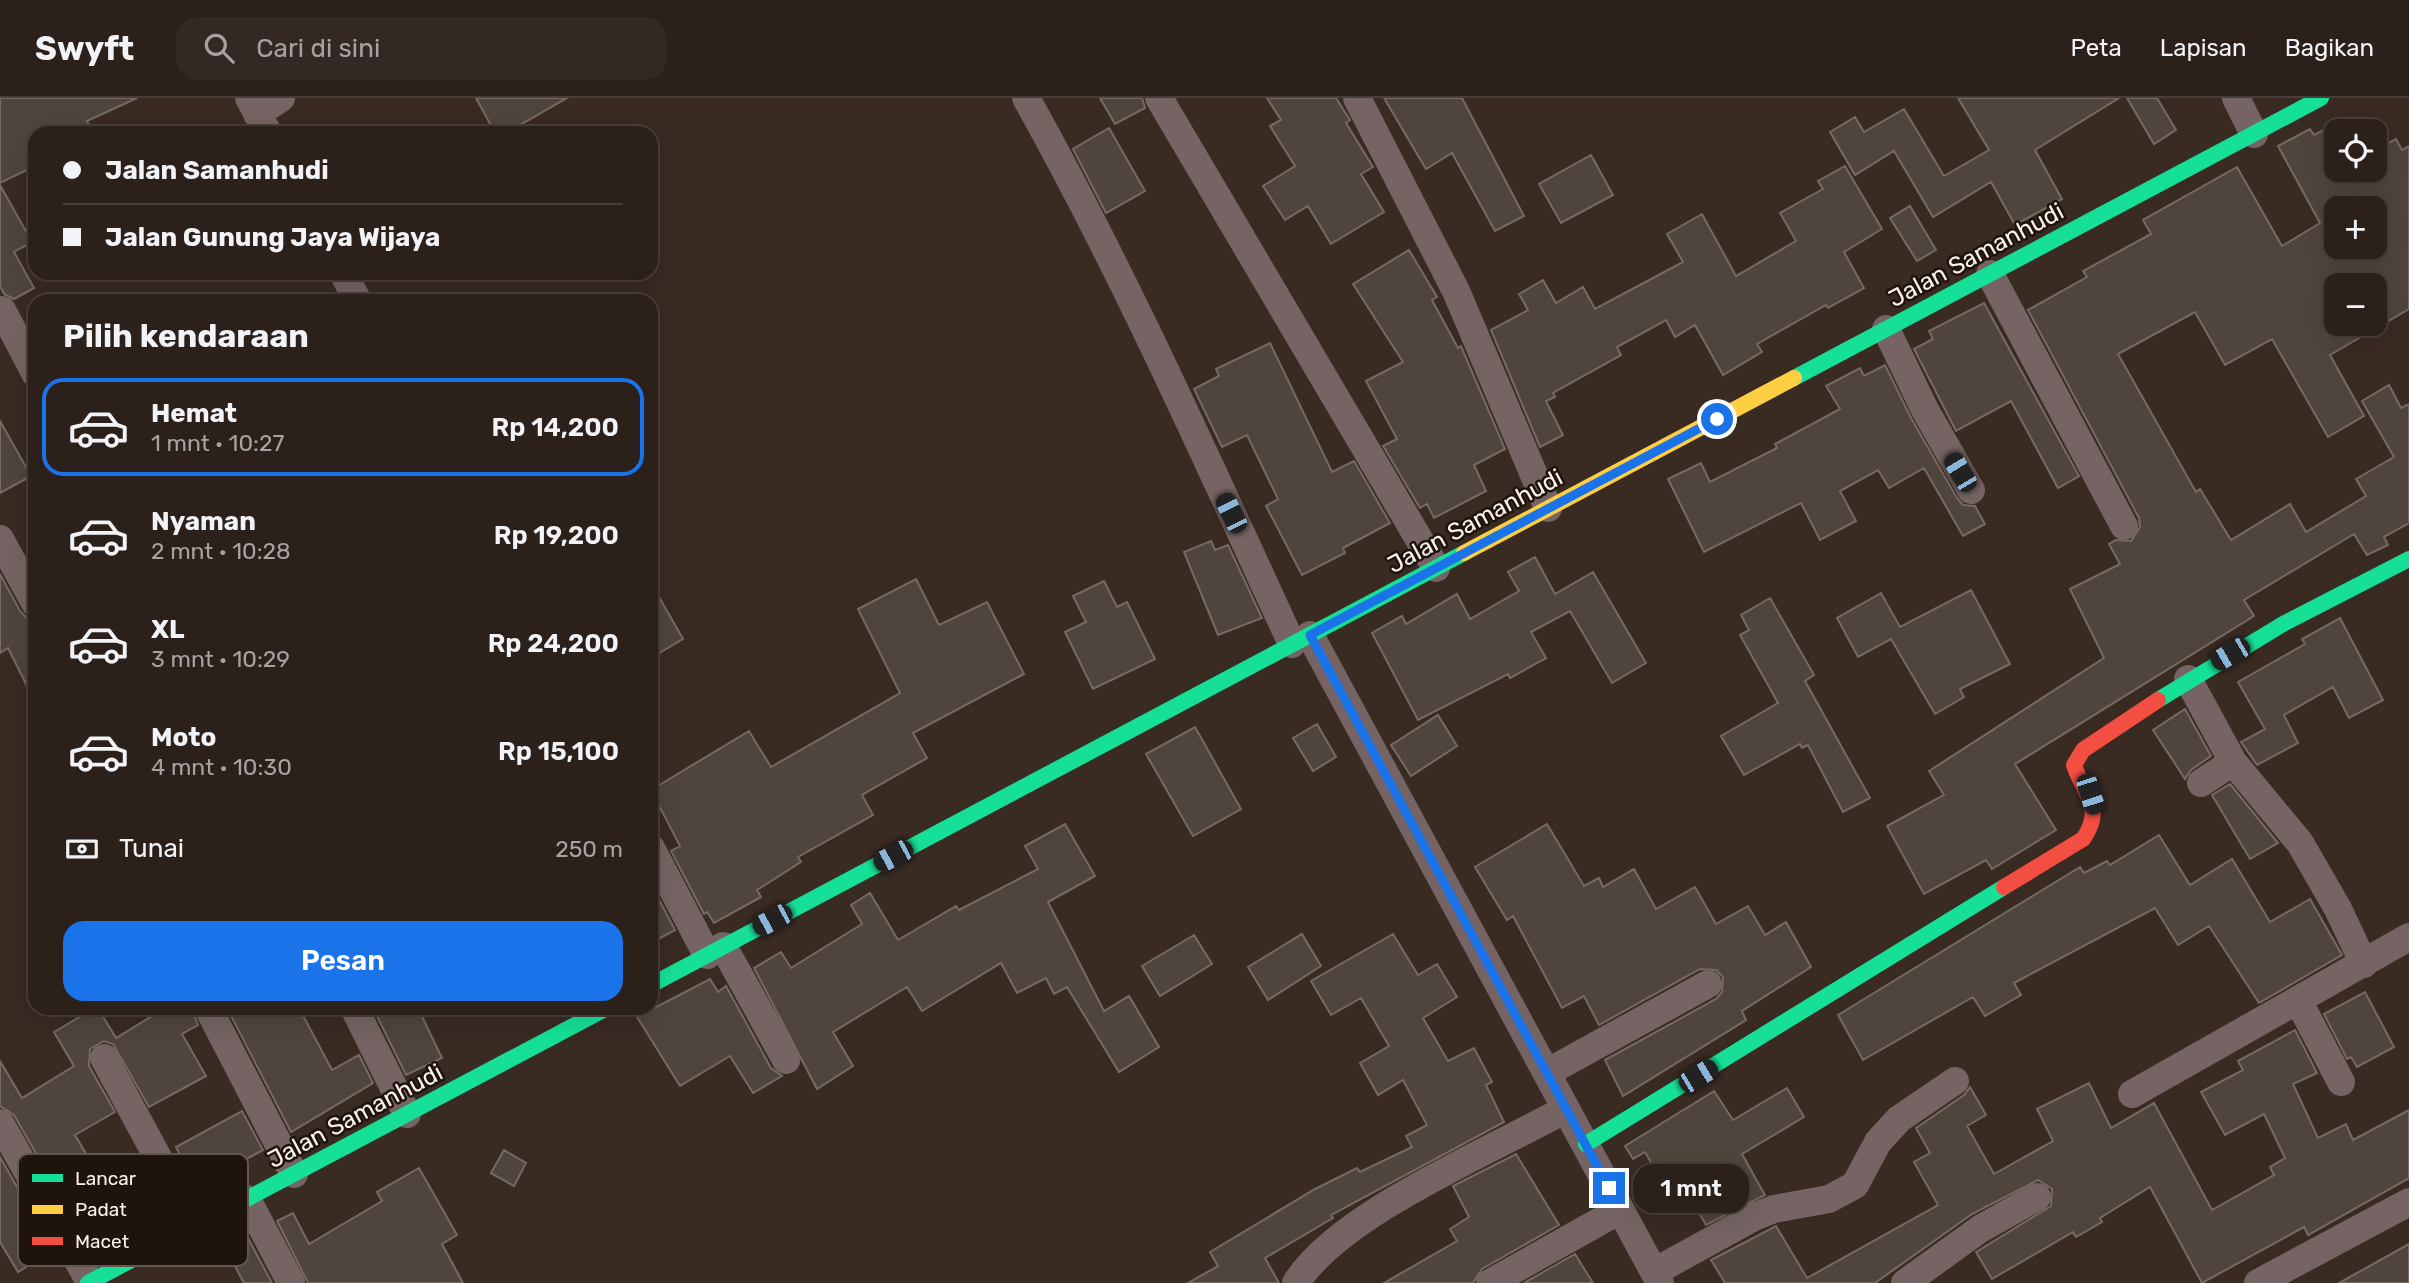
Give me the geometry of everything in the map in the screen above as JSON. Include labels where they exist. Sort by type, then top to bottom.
[{"type":"street","points":[[258,115],[281,98]]},
{"type":"street","points":[[1026,98],[1106,244],[1301,639],[1417,837],[1548,1072],[1657,1278],[1754,1217],[1796,1204],[1829,1199],[1855,1185],[1878,1142],[1892,1127],[1955,1081]]},
{"type":"street","points":[[1159,98],[1436,568]]},
{"type":"street","points":[[1357,98],[1456,291],[1548,508]]},
{"type":"street","points":[[2236,98],[2254,134]]},
{"type":"street","name":"Jalan Samanhudi","points":[[658,981],[2321,98]]},
{"type":"street","points":[[1990,274],[2124,526]]},
{"type":"street","points":[[2,310],[28,360]]},
{"type":"street","points":[[1886,329],[1925,410],[1971,490]]},
{"type":"street","points":[[0,539],[28,590]]},
{"type":"street","points":[[1586,1144],[2083,839],[2092,829],[2095,808],[2090,794],[2077,776],[2076,759],[2083,750],[2188,679],[2336,593],[2409,559]]},
{"type":"street","points":[[2188,679],[2233,762],[2300,843],[2339,909],[2364,964]]},
{"type":"street","points":[[2201,783],[2233,762]]},
{"type":"street","points":[[658,859],[786,1060]]},
{"type":"street","points":[[2132,1094],[2299,1002],[2409,937]]},
{"type":"street","points":[[1548,1072],[1708,984]]},
{"type":"street","points":[[2299,1002],[2341,1082]]},
{"type":"street","points":[[212,1015],[294,1174]]},
{"type":"street","points":[[358,1015],[407,1114]]},
{"type":"street","name":"Jalan Samanhudi","points":[[248,1198],[594,1015]]},
{"type":"street","points":[[104,1058],[156,1154]]},
{"type":"street","points":[[1296,1283],[1306,1266],[1365,1219],[1417,1188],[1566,1110]]},
{"type":"street","points":[[0,1123],[19,1154]]},
{"type":"street","points":[[1905,1283],[1980,1229],[2037,1197]]},
{"type":"street","points":[[248,1201],[291,1283]]},
{"type":"street","points":[[2258,1283],[2409,1202]]},
{"type":"street","points":[[1490,1283],[1620,1210]]},
{"type":"street","points":[[89,1266],[98,1281]]},
{"type":"street","name":"Jalan Samanhudi","points":[[98,1281],[124,1266]]},
{"type":"building","points":[[0,98],[137,98],[87,121],[90,126],[28,126],[28,169],[0,183]]},
{"type":"building","points":[[476,98],[567,98],[518,126],[491,126]]},
{"type":"building","points":[[1100,98],[1142,98],[1145,108],[1115,124]]},
{"type":"building","points":[[1267,98],[1336,98],[1350,120],[1346,123],[1373,167],[1361,174],[1384,212],[1331,244],[1308,206],[1285,220],[1263,186],[1295,166],[1270,126],[1281,120]]},
{"type":"building","points":[[1384,98],[1462,98],[1524,216],[1495,231],[1452,153],[1426,169]]},
{"type":"building","points":[[1958,98],[2119,98],[2035,150],[2062,199],[2015,225],[1991,182],[1933,217],[1894,151],[1855,175],[1830,132],[1855,117],[1864,132],[1904,109],[1944,176],[1989,150]]},
{"type":"building","points":[[2127,98],[2157,98],[2176,130],[2154,144]]},
{"type":"building","points":[[1109,128],[1145,191],[1106,213],[1073,149]]},
{"type":"building","points":[[2310,129],[2314,135],[2324,130],[2324,182],[2387,182],[2387,144],[2396,139],[2402,150],[2409,146],[2409,309],[2387,322],[2387,273],[2324,273],[2324,336],[2363,336],[2330,355],[2364,416],[2328,437],[2272,339],[2225,365],[2195,312],[2118,354],[2196,492],[2200,489],[2231,540],[2290,504],[2306,532],[2366,496],[2356,479],[2394,457],[2362,401],[2389,385],[2401,408],[2409,404],[2409,523],[2384,537],[2388,545],[2367,555],[2354,534],[2244,600],[2254,616],[2015,764],[2056,830],[1992,869],[1986,860],[1924,894],[1887,826],[1944,795],[1929,771],[2104,658],[2070,589],[2120,564],[2109,544],[2116,540],[2131,541],[2140,527],[2139,518],[2028,310],[2087,277],[2083,271],[2151,234],[2143,220],[2237,167],[2282,246],[2320,223],[2278,146]]},
{"type":"building","points":[[1591,155],[1613,195],[1561,223],[1539,184]]},
{"type":"building","points":[[1845,166],[1882,229],[1844,252],[1864,288],[1828,308],[1826,305],[1757,344],[1762,352],[1723,375],[1695,325],[1675,337],[1666,320],[1617,347],[1621,355],[1553,393],[1555,397],[1546,401],[1563,435],[1540,447],[1491,330],[1528,310],[1519,294],[1543,280],[1556,303],[1583,287],[1595,309],[1683,262],[1667,234],[1702,214],[1736,276],[1796,241],[1780,213],[1823,189],[1818,181]]},
{"type":"building","points":[[0,185],[28,235],[28,244],[14,252],[34,288],[14,299],[4,294],[0,286]]},
{"type":"building","points":[[1910,206],[1936,250],[1917,261],[1890,218]]},
{"type":"building","points":[[1409,250],[1437,297],[1432,300],[1458,348],[1461,346],[1505,449],[1474,465],[1486,491],[1434,518],[1427,504],[1420,508],[1383,446],[1397,439],[1366,381],[1403,362],[1353,284]]},
{"type":"building","points":[[1984,303],[2079,476],[2058,488],[2011,401],[1956,431],[1914,349],[1933,339],[1929,331]]},
{"type":"building","points":[[1270,343],[1332,472],[1354,461],[1390,523],[1343,548],[1345,553],[1302,575],[1266,506],[1278,499],[1247,435],[1222,447],[1194,389],[1219,376],[1216,369]]},
{"type":"building","points":[[1885,365],[1911,418],[1957,498],[1963,505],[1975,506],[1985,524],[1963,536],[1924,468],[1889,488],[1878,470],[1840,491],[1856,521],[1820,540],[1801,503],[1704,552],[1668,479],[1701,463],[1710,482],[1777,448],[1775,444],[1840,409],[1826,386],[1860,368],[1864,376]]},
{"type":"building","points":[[0,421],[28,471],[28,478],[0,493]]},
{"type":"building","points":[[1211,541],[1215,550],[1228,545],[1262,618],[1218,635],[1184,552]]},
{"type":"building","points":[[1535,557],[1555,594],[1593,572],[1646,663],[1612,683],[1570,611],[1531,632],[1546,658],[1510,678],[1508,674],[1418,720],[1372,633],[1402,616],[1406,624],[1457,594],[1470,619],[1519,591],[1508,572]]},
{"type":"building","points":[[0,574],[20,611],[28,620],[28,688],[8,648],[0,653]]},
{"type":"building","points":[[916,579],[939,625],[987,602],[1024,674],[913,733],[927,758],[862,795],[873,815],[798,857],[801,862],[757,890],[761,897],[714,923],[707,912],[704,914],[671,851],[680,846],[658,804],[658,786],[749,731],[771,767],[900,693],[858,609]]},
{"type":"building","points":[[1104,581],[1117,607],[1127,602],[1155,659],[1093,689],[1065,632],[1086,622],[1073,596]]},
{"type":"building","points":[[1971,590],[2010,664],[1960,689],[1964,697],[1935,714],[1891,639],[1858,657],[1837,618],[1881,593],[1900,627]]},
{"type":"building","points":[[658,595],[683,639],[658,654]]},
{"type":"building","points":[[1770,598],[1814,675],[1805,681],[1870,798],[1843,812],[1808,745],[1802,748],[1800,744],[1744,775],[1721,736],[1778,703],[1740,635],[1749,630],[1741,615]]},
{"type":"building","points":[[2340,618],[2383,700],[2349,718],[2333,687],[2284,715],[2298,743],[2257,765],[2241,742],[2265,729],[2238,682],[2305,644],[2302,639]]},
{"type":"building","points":[[2185,709],[2211,756],[2191,770],[2185,779],[2153,730]]},
{"type":"building","points":[[1438,715],[1457,746],[1411,776],[1391,745]]},
{"type":"building","points":[[1317,724],[1336,757],[1313,771],[1293,738]]},
{"type":"building","points":[[1195,727],[1241,809],[1193,836],[1146,754]]},
{"type":"building","points":[[2230,784],[2278,843],[2250,859],[2212,795]]},
{"type":"building","points":[[1065,824],[1095,876],[1048,902],[1104,1011],[1129,996],[1159,1047],[1119,1072],[1067,987],[1054,994],[1046,978],[1017,993],[1001,963],[922,1011],[907,987],[833,1032],[853,1066],[817,1089],[754,968],[781,952],[791,968],[862,924],[851,905],[870,893],[898,940],[956,906],[959,910],[1038,869],[1025,846]]},
{"type":"building","points":[[1547,824],[1584,886],[1599,878],[1603,887],[1634,869],[1656,909],[1695,887],[1716,924],[1748,906],[1765,935],[1786,922],[1811,967],[1742,1011],[1746,1020],[1623,1096],[1605,1060],[1716,999],[1722,992],[1723,977],[1716,970],[1700,969],[1599,1025],[1584,996],[1562,1008],[1513,916],[1507,920],[1475,867]]},
{"type":"building","points":[[2159,835],[2190,885],[2232,859],[2270,922],[2310,899],[2342,955],[2259,1003],[2209,926],[2178,945],[2155,908],[2014,983],[2021,995],[1985,1016],[1973,997],[1863,1060],[1838,1015],[2080,867],[2084,873],[2107,861],[2110,865]]},
{"type":"building","points":[[658,897],[675,930],[658,939]]},
{"type":"building","points":[[1302,934],[1321,966],[1268,1000],[1248,967]]},
{"type":"building","points":[[1393,934],[1418,975],[1437,964],[1457,997],[1423,1018],[1448,1061],[1474,1048],[1492,1082],[1486,1085],[1504,1122],[1331,1215],[1333,1218],[1265,1258],[1279,1283],[1188,1283],[1218,1266],[1210,1252],[1315,1189],[1357,1168],[1360,1172],[1412,1147],[1406,1136],[1427,1125],[1403,1080],[1378,1095],[1360,1063],[1389,1046],[1361,998],[1331,1015],[1311,981]]},
{"type":"building","points":[[1194,935],[1212,964],[1160,996],[1142,966]]},
{"type":"building","points":[[710,979],[718,992],[726,986],[771,1068],[782,1076],[753,1093],[730,1056],[680,1086],[637,1017],[658,1015],[658,1006]]},
{"type":"building","points":[[2365,992],[2394,1047],[2357,1067],[2351,1057],[2347,1059],[2324,1014]]},
{"type":"building","points":[[83,1015],[102,1015],[116,1038],[154,1015],[194,1015],[198,1025],[182,1034],[206,1076],[149,1107],[113,1044],[104,1041],[90,1049],[89,1066],[115,1112],[75,1135],[86,1154],[36,1154],[14,1115],[0,1106],[0,1061],[22,1098],[74,1066],[54,1032]]},
{"type":"building","points":[[231,1015],[303,1015],[332,1070],[359,1055],[373,1083],[291,1132]]},
{"type":"building","points":[[376,1015],[421,1015],[442,1058],[406,1075]]},
{"type":"building","points":[[2295,1030],[2317,1073],[2293,1084],[2318,1138],[2346,1124],[2353,1140],[2409,1110],[2409,1178],[2308,1235],[2304,1227],[2202,1283],[2150,1187],[2100,1218],[2102,1222],[2076,1237],[2073,1232],[1992,1279],[1976,1252],[2051,1206],[2052,1189],[2038,1180],[1972,1214],[1875,1283],[1725,1283],[1711,1260],[1776,1226],[1807,1278],[1938,1205],[1914,1162],[1930,1153],[1916,1128],[1964,1095],[1970,1087],[1986,1115],[1967,1126],[1994,1174],[2053,1141],[2037,1109],[2089,1083],[2111,1128],[2154,1103],[2212,1210],[2274,1175],[2270,1167],[2285,1158],[2264,1114],[2225,1135],[2201,1092],[2243,1070],[2238,1061]]},
{"type":"building","points":[[1787,1088],[1804,1117],[1742,1154],[1765,1195],[1706,1225],[1683,1185],[1669,1194],[1645,1152],[1633,1159],[1625,1146],[1714,1091],[1733,1120]]},
{"type":"building","points":[[242,1111],[263,1150],[248,1158],[248,1154],[180,1154],[176,1147]]},
{"type":"building","points":[[504,1150],[526,1163],[514,1186],[491,1173]]},
{"type":"building","points":[[1516,1154],[1559,1225],[1482,1269],[1473,1283],[1384,1283],[1457,1241],[1450,1229],[1469,1217],[1453,1186]]},
{"type":"building","points":[[0,1157],[18,1189],[18,1266],[28,1266],[18,1272],[0,1242]]},
{"type":"building","points":[[419,1168],[457,1235],[442,1244],[463,1283],[308,1283],[277,1221],[293,1213],[309,1244],[382,1201],[377,1192]]},
{"type":"building","points":[[248,1238],[272,1283],[244,1283],[235,1266],[248,1266]]},
{"type":"building","points":[[2409,1244],[2409,1283],[2339,1283]]},
{"type":"building","points":[[1575,1254],[1593,1283],[1524,1283]]},
{"type":"traffic: fast","points":[[1794,378],[2321,98]]},
{"type":"traffic: fast","points":[[658,981],[1464,553]]},
{"type":"traffic: fast","points":[[2158,700],[2283,624],[2409,559]]},
{"type":"traffic: fast","points":[[1586,1144],[2004,887]]},
{"type":"traffic: fast","points":[[248,1198],[594,1015]]},
{"type":"traffic: fast","points":[[88,1283],[120,1266]]},
{"type":"traffic: slow","points":[[1464,553],[1794,378]]},
{"type":"traffic: jam","points":[[2004,887],[2083,839],[2092,819],[2092,810],[2074,765],[2083,750],[2158,700]]},
{"type":"route","points":[[1609,1188],[1310,635],[1717,419]]}]
